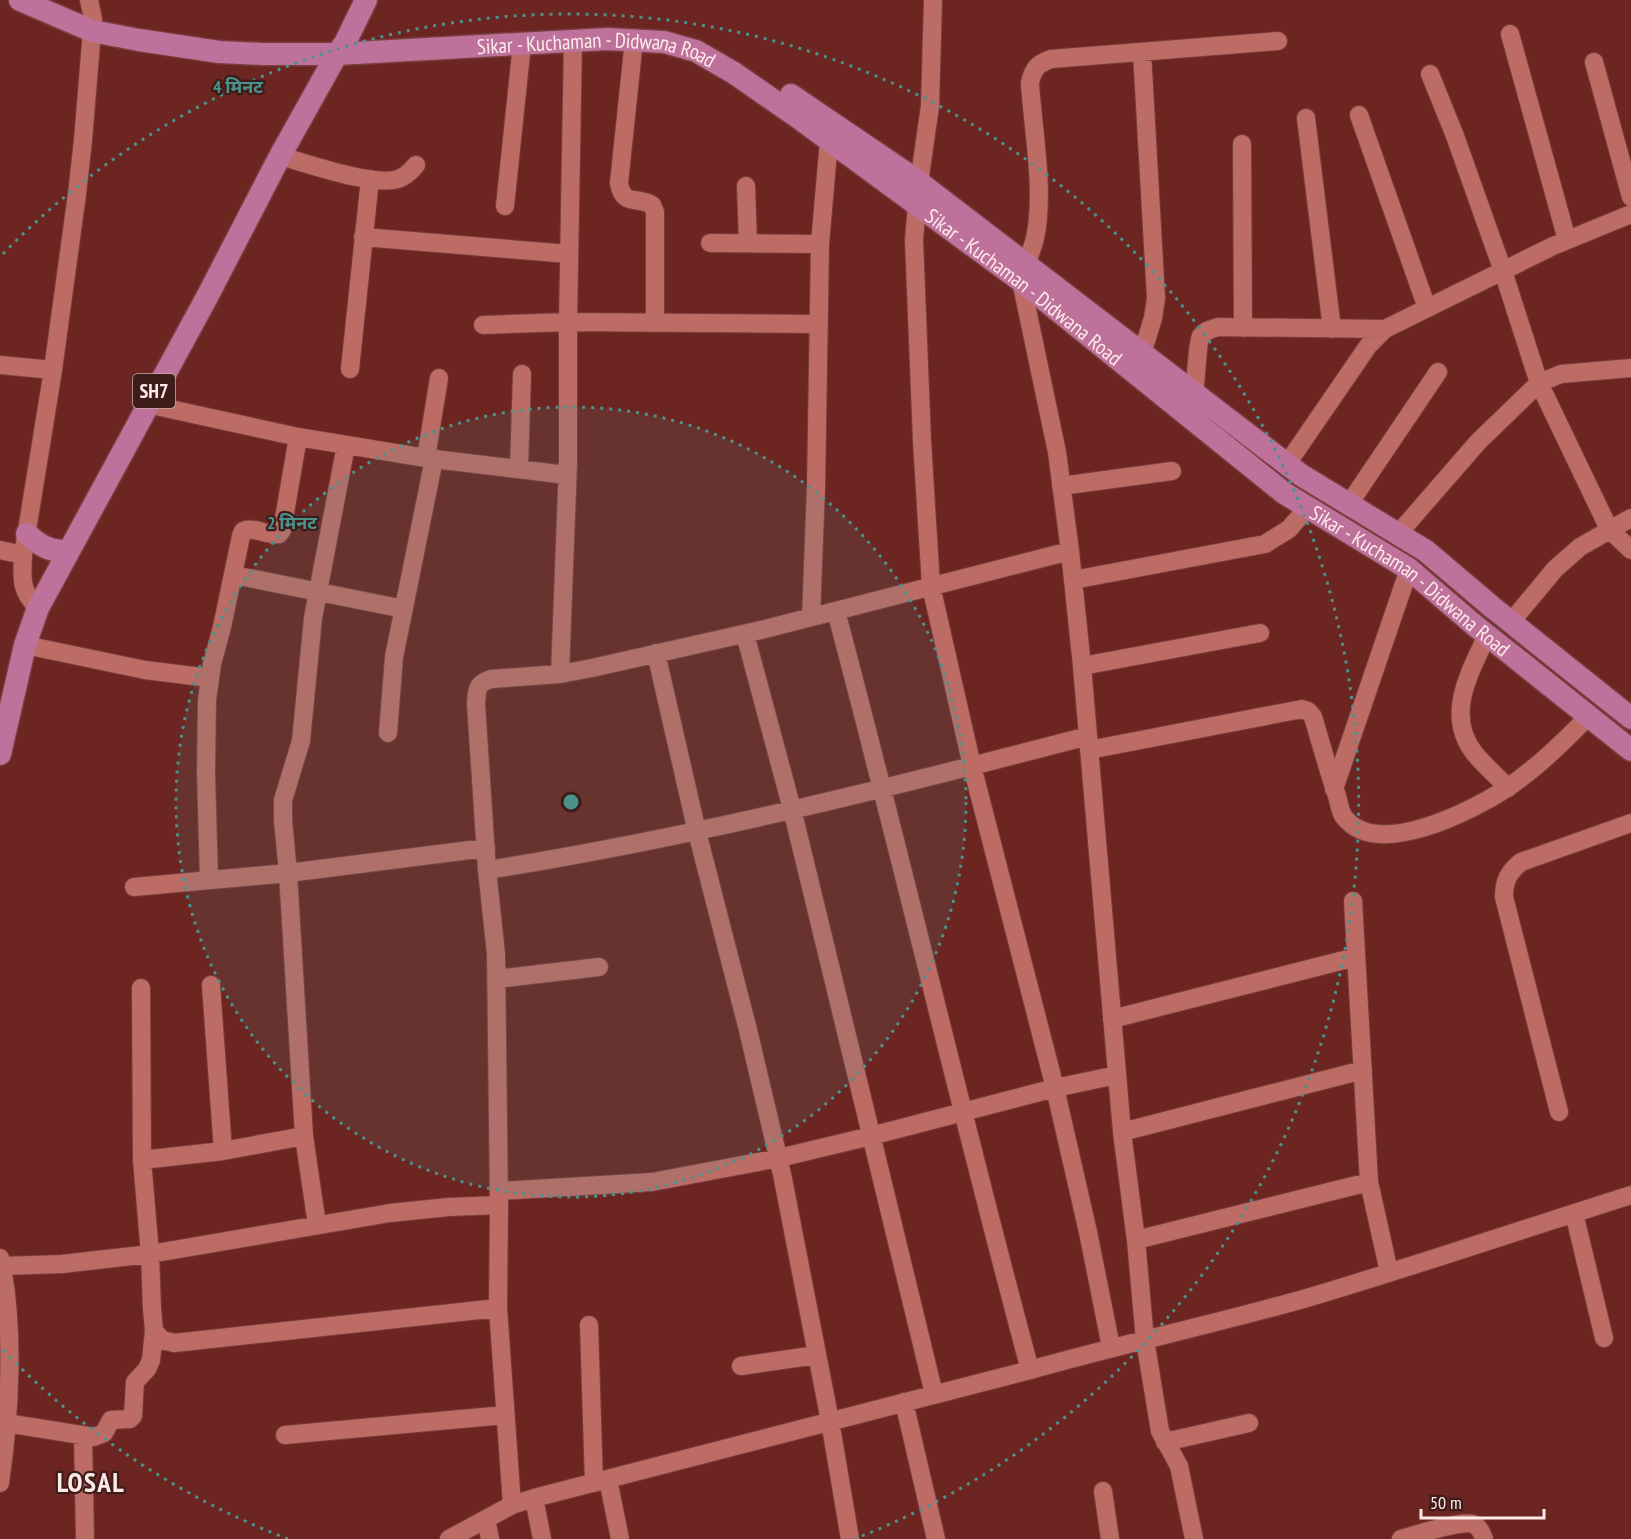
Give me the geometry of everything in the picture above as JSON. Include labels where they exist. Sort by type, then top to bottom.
[{"type":"main road","points":[[20,0],[59,16],[91,17],[153,31],[225,41],[341,49],[366,0]]},
{"type":"main road","name":"Sikar - Kuchaman - Didwana Road","points":[[341,49],[491,31],[623,25],[664,29],[693,39],[744,64],[829,120],[918,194],[1023,273],[1142,354],[1287,464],[1426,551],[1631,718]]},
{"type":"main road","name":"Sikar - Kuchaman - Didwana Road","points":[[341,49],[522,44],[573,40],[664,42],[696,51],[734,73],[829,140],[918,194]]},
{"type":"main road","name":"SH7","points":[[0,754],[25,645],[38,608],[207,297],[280,156],[341,49]]},
{"type":"main road","name":"Sikar - Kuchaman - Didwana Road","points":[[1023,273],[1284,493],[1409,569],[1631,750]]},
{"type":"main road","points":[[25,545],[67,551]]},
{"type":"street","points":[[933,0],[930,106],[914,240],[922,441],[931,586],[972,766],[1055,1088],[1112,1347]]},
{"type":"street","points":[[38,608],[27,598],[22,576],[84,140],[91,17]]},
{"type":"street","points":[[1510,34],[1567,240]]},
{"type":"street","points":[[560,674],[567,475],[573,40]]},
{"type":"street","points":[[634,40],[619,183],[624,196],[630,200],[647,202],[652,205],[655,212],[655,322]]},
{"type":"street","points":[[1194,1539],[1179,1466],[1165,1442],[1157,1417],[1145,1340],[1136,1240],[1122,1132],[1089,743],[1070,551],[1046,392],[1023,273],[1035,239],[1038,214],[1038,186],[1029,83],[1039,63],[1051,59],[1278,41]]},
{"type":"street","points":[[505,206],[522,44]]},
{"type":"street","points":[[1142,52],[1156,298],[1153,318],[1142,354]]},
{"type":"street","points":[[1594,62],[1631,197]]},
{"type":"street","points":[[1430,74],[1455,136],[1503,271],[1539,383],[1608,529],[1631,550]]},
{"type":"street","points":[[1359,115],[1426,308]]},
{"type":"street","points":[[1306,118],[1332,329]]},
{"type":"street","points":[[811,617],[816,487],[820,244],[829,140]]},
{"type":"street","points":[[1242,144],[1243,328]]},
{"type":"street","points":[[280,156],[355,177],[387,181],[408,174],[416,165]]},
{"type":"street","points":[[350,369],[370,179]]},
{"type":"street","points":[[746,186],[748,243]]},
{"type":"street","points":[[1287,464],[1368,346],[1385,329],[1567,240],[1631,214]]},
{"type":"street","points":[[363,237],[569,254]]},
{"type":"street","points":[[710,243],[820,244]]},
{"type":"street","points":[[483,326],[568,322],[817,324]]},
{"type":"street","points":[[1194,394],[1198,345],[1202,335],[1218,327],[1385,329]]},
{"type":"street","points":[[0,365],[53,370]]},
{"type":"street","points":[[1398,534],[1478,442],[1539,383],[1561,374],[1631,368]]},
{"type":"street","points":[[1348,504],[1438,372]]},
{"type":"street","points":[[519,469],[522,374]]},
{"type":"street","points":[[388,733],[393,668],[430,458],[439,378]]},
{"type":"street","points":[[147,404],[298,438],[430,458],[567,475]]},
{"type":"street","points":[[209,880],[206,772],[210,678],[243,531],[249,529],[273,535],[279,534],[282,530],[298,438]]},
{"type":"street","points":[[317,1225],[304,1137],[288,873],[282,820],[283,800],[301,741],[313,618],[346,445]]},
{"type":"street","points":[[1061,486],[1172,471]]},
{"type":"street","points":[[1073,580],[1265,544],[1289,529],[1308,507]]},
{"type":"street","points":[[1511,622],[1555,569],[1580,547],[1608,529],[1631,518]]},
{"type":"street","points":[[0,550],[25,545]]},
{"type":"street","points":[[512,1505],[498,1308],[496,954],[487,870],[476,704],[477,689],[482,682],[490,679],[560,674],[745,634],[1070,551]]},
{"type":"street","points":[[1334,789],[1409,569]]},
{"type":"street","points":[[234,575],[404,609]]},
{"type":"street","points":[[836,611],[1030,1370]]},
{"type":"street","points":[[1082,666],[1260,633]]},
{"type":"street","points":[[745,634],[792,809],[934,1394]]},
{"type":"street","points":[[1486,634],[1463,691],[1459,709],[1463,731],[1474,752],[1508,788]]},
{"type":"street","points":[[25,645],[146,670],[210,678]]},
{"type":"street","points":[[656,653],[697,832],[778,1158],[830,1422],[850,1539]]},
{"type":"street","points":[[487,870],[587,854],[697,832],[972,766],[1089,743],[1302,709],[1308,711],[1313,717],[1343,816],[1357,829],[1379,835],[1404,833],[1465,812],[1508,788],[1560,745],[1589,716]]},
{"type":"street","points":[[1559,1112],[1504,897],[1504,885],[1510,872],[1521,862],[1631,823]]},
{"type":"street","points":[[134,887],[288,873],[486,848]]},
{"type":"street","points":[[1353,901],[1369,1182],[1389,1272]]},
{"type":"street","points":[[1112,1019],[1356,957]]},
{"type":"street","points":[[496,979],[599,966]]},
{"type":"street","points":[[211,985],[223,1151]]},
{"type":"street","points":[[6,1423],[82,1436],[100,1436],[111,1420],[126,1421],[133,1416],[135,1382],[147,1369],[151,1360],[154,1331],[142,1160],[141,988]]},
{"type":"street","points":[[1122,1132],[1363,1070]]},
{"type":"street","points":[[0,1483],[6,1423],[4,1404],[8,1326],[1,1262],[62,1264],[150,1254],[419,1209],[652,1182],[778,1158],[871,1137],[1055,1088],[1117,1075]]},
{"type":"street","points":[[142,1160],[223,1151],[304,1137]]},
{"type":"street","points":[[1136,1240],[1369,1182]]},
{"type":"street","points":[[449,1539],[512,1505],[534,1498],[1305,1298],[1631,1195]]},
{"type":"street","points":[[1574,1213],[1604,1338]]},
{"type":"street","points":[[154,1331],[162,1340],[174,1343],[498,1308]]},
{"type":"street","points":[[589,1325],[601,1481],[620,1539]]},
{"type":"street","points":[[741,1366],[817,1355]]},
{"type":"street","points":[[904,1402],[936,1539]]},
{"type":"street","points":[[285,1435],[505,1415]]},
{"type":"street","points":[[1165,1442],[1249,1423]]},
{"type":"street","points":[[82,1436],[85,1539]]},
{"type":"street","points":[[1103,1491],[1110,1539]]},
{"type":"street","points":[[534,1498],[542,1539]]},
{"type":"street","points":[[486,1519],[490,1539]]},
{"type":"street","points":[[1401,1539],[1461,1524],[1473,1524],[1479,1528],[1484,1539]]},
{"type":"district","name":"LOSAL","points":[[91,1482]]}]
